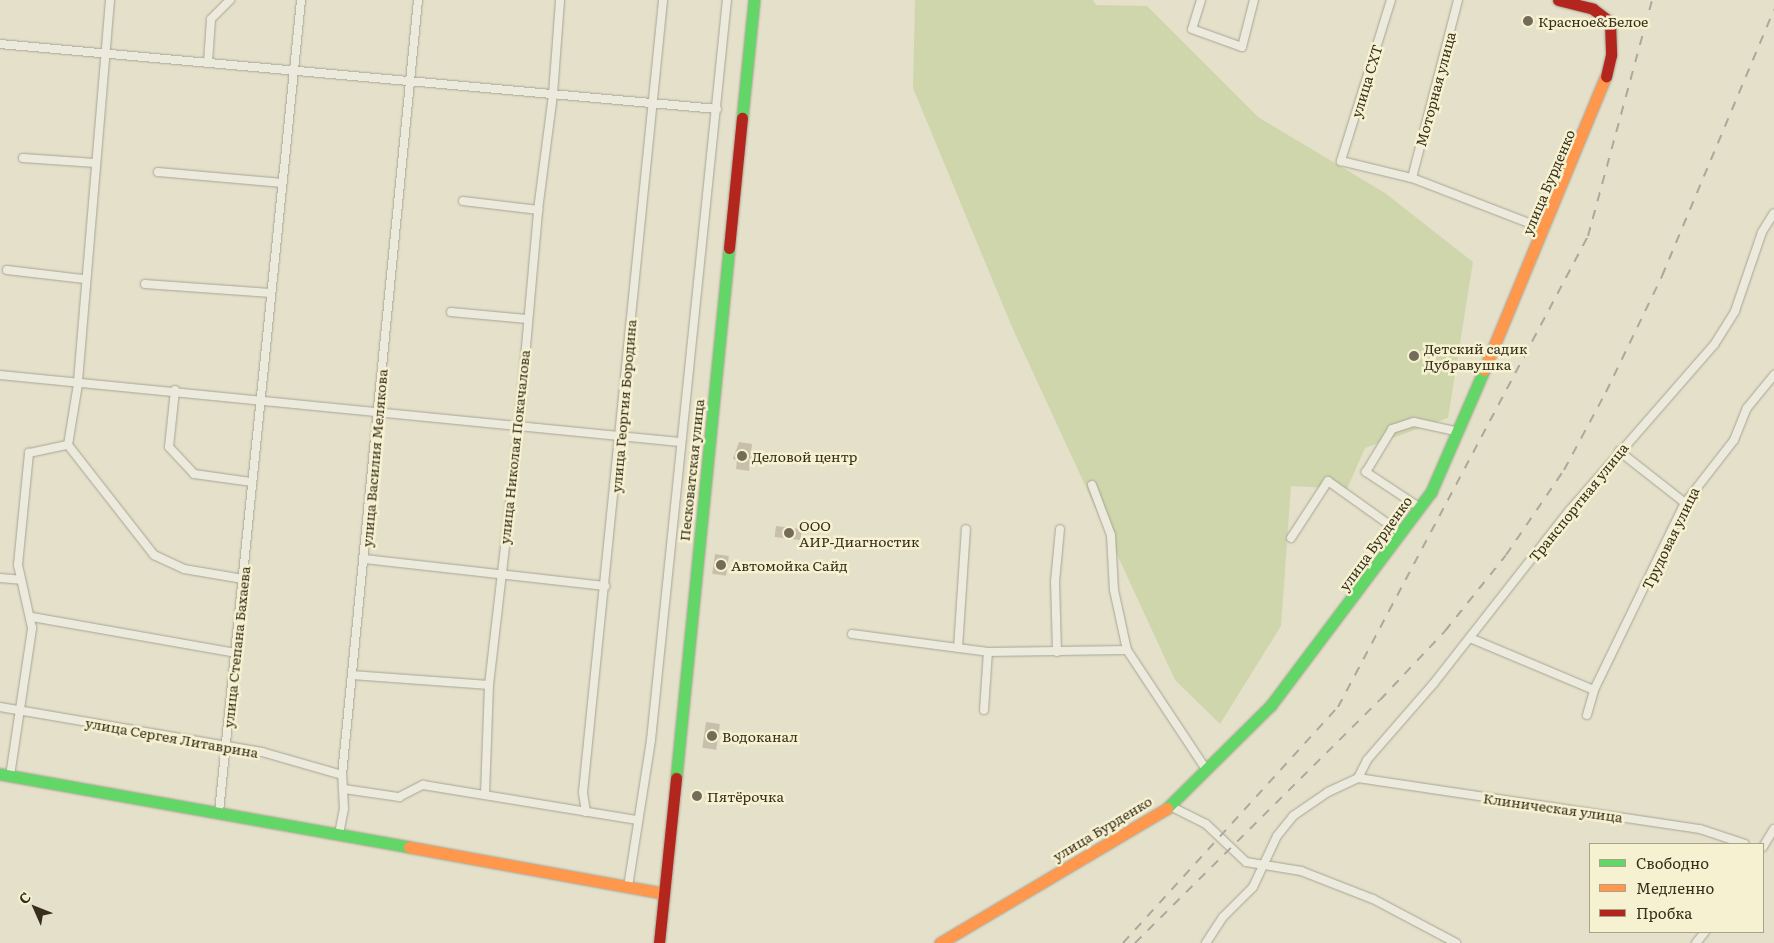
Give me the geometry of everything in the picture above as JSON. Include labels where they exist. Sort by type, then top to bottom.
[{"type":"main road","name":"Песковатская улица","points":[[659,943],[754,0]]},
{"type":"main road","points":[[1558,0],[1594,4]]},
{"type":"main road","name":"улица Бурденко","points":[[940,943],[1170,806],[1205,768],[1271,705],[1401,533],[1444,469],[1603,92],[1611,55],[1610,22],[1594,4]]},
{"type":"main road","points":[[5,775],[663,893]]},
{"type":"street","points":[[110,0],[84,279],[78,384],[68,446],[154,554],[184,570],[243,579]]},
{"type":"street","points":[[208,62],[211,19],[230,0]]},
{"type":"street","name":"улица Степана Бахаева","points":[[219,812],[237,653],[252,482],[262,400],[301,0]]},
{"type":"street","name":"улица Василия Мелякова","points":[[339,834],[344,789],[342,775],[418,0]]},
{"type":"street","name":"улица Николая Покачалова","points":[[500,576],[519,425],[526,319],[553,94],[560,0]]},
{"type":"street","name":"улица Георгия Бородина","points":[[586,812],[583,792],[621,437],[662,0]]},
{"type":"street","points":[[628,887],[636,820],[644,795],[652,740],[680,442],[717,109],[727,0]]},
{"type":"street","points":[[1201,0],[1192,29],[1242,47],[1254,0]]},
{"type":"street","name":"улица СХТ","points":[[1390,0],[1341,161],[1412,178]]},
{"type":"street","name":"Моторная улица","points":[[1412,178],[1458,0]]},
{"type":"street","points":[[0,44],[717,109]]},
{"type":"street","points":[[23,158],[95,163]]},
{"type":"street","points":[[158,172],[282,183]]},
{"type":"street","points":[[1412,178],[1544,229]]},
{"type":"street","points":[[463,202],[538,210]]},
{"type":"street","name":"Транспортная улица","points":[[1358,778],[1367,760],[1470,638],[1619,451],[1727,326],[1762,232],[1774,213]]},
{"type":"street","points":[[7,270],[84,279]]},
{"type":"street","points":[[145,284],[272,293]]},
{"type":"street","points":[[451,312],[526,319]]},
{"type":"street","points":[[0,375],[78,384],[174,390],[680,442]]},
{"type":"street","name":"Трудовая улица","points":[[1588,715],[1594,690],[1685,502],[1734,440],[1748,408],[1774,375]]},
{"type":"street","points":[[174,390],[169,447],[194,474],[252,482]]},
{"type":"street","points":[[1419,507],[1366,472],[1392,429],[1414,422],[1459,432]]},
{"type":"street","points":[[5,775],[20,710],[32,617],[18,565],[29,453],[68,446]]},
{"type":"street","points":[[1619,451],[1685,502]]},
{"type":"street","points":[[1291,538],[1328,480],[1401,533]]},
{"type":"street","points":[[1092,485],[1111,536],[1114,590],[1128,650],[1205,768]]},
{"type":"street","points":[[958,648],[966,529]]},
{"type":"street","points":[[1057,652],[1056,582],[1060,529]]},
{"type":"street","points":[[364,559],[500,576],[605,586]]},
{"type":"street","points":[[485,794],[489,685],[500,576]]},
{"type":"street","points":[[0,578],[21,580]]},
{"type":"street","points":[[32,617],[237,653]]},
{"type":"street","points":[[852,634],[988,652],[1128,650]]},
{"type":"street","points":[[1470,638],[1594,690]]},
{"type":"street","points":[[984,710],[988,652]]},
{"type":"street","points":[[352,675],[489,685]]},
{"type":"street","name":"улица Сергея Литаврина","points":[[0,706],[226,745],[342,775]]},
{"type":"street","points":[[1206,943],[1223,917],[1253,887],[1261,867],[1271,855],[1277,836],[1294,816],[1358,778]]},
{"type":"street","name":"Клиническая улица","points":[[1358,778],[1700,829],[1742,843]]},
{"type":"street","points":[[344,789],[399,797],[422,784],[636,820]]},
{"type":"street","points":[[1170,806],[1206,824],[1246,862],[1261,867],[1301,871],[1373,899],[1456,943]]},
{"type":"street","points":[[1764,844],[1774,829]]},
{"type":"street","points":[[1696,943],[1704,933]]},
{"type":"green space","points":[[915,0],[1093,0],[1096,5],[1147,6],[1258,117],[1385,193],[1473,262],[1448,418],[1365,448],[1347,489],[1291,486],[1281,626],[1220,724],[1175,680],[1012,327],[913,88]]},
{"type":"building","name":"Деловой центр","points":[[739,442],[752,444],[749,471],[736,469],[737,460],[733,459]]},
{"type":"building","name":"ООО АИР-Диагностик","points":[[776,526],[802,529],[800,540],[775,537]]},
{"type":"building","name":"Автомойка Сайд","points":[[715,554],[729,556],[726,576],[712,574]]},
{"type":"building","name":"Водоканал","points":[[706,722],[720,724],[716,750],[702,748]]},
{"type":"railway","points":[[1123,943],[1338,707],[1588,236],[1652,0]]},
{"type":"railway","points":[[1135,943],[1380,700],[1445,631],[1506,555],[1564,470],[1606,392],[1662,276],[1774,10]]},
{"type":"traffic: fast","points":[[742,118],[754,0]]},
{"type":"traffic: fast","points":[[676,778],[729,248]]},
{"type":"traffic: fast","points":[[1167,808],[1271,705],[1431,492],[1484,370]]},
{"type":"traffic: fast","points":[[0,774],[409,847]]},
{"type":"traffic: slow","points":[[1484,370],[1606,76]]},
{"type":"traffic: slow","points":[[940,943],[1167,808]]},
{"type":"traffic: slow","points":[[409,847],[663,893]]},
{"type":"traffic: jam","points":[[1558,0],[1593,9],[1610,22],[1611,55],[1606,76]]},
{"type":"traffic: jam","points":[[729,248],[742,118]]},
{"type":"traffic: jam","points":[[659,943],[676,778]]},
{"type":"place","name":"Красное&Белое","points":[[1528,21]]},
{"type":"place","name":"Детский садик Дубравушка","points":[[1414,356]]},
{"type":"place","name":"Деловой центр","points":[[742,456]]},
{"type":"place","name":"ООО АИР-Диагностик","points":[[789,533]]},
{"type":"place","name":"Автомойка Сайд","points":[[721,565]]},
{"type":"place","name":"Водоканал","points":[[712,736]]},
{"type":"place","name":"Пятёрочка","points":[[697,796]]}]
